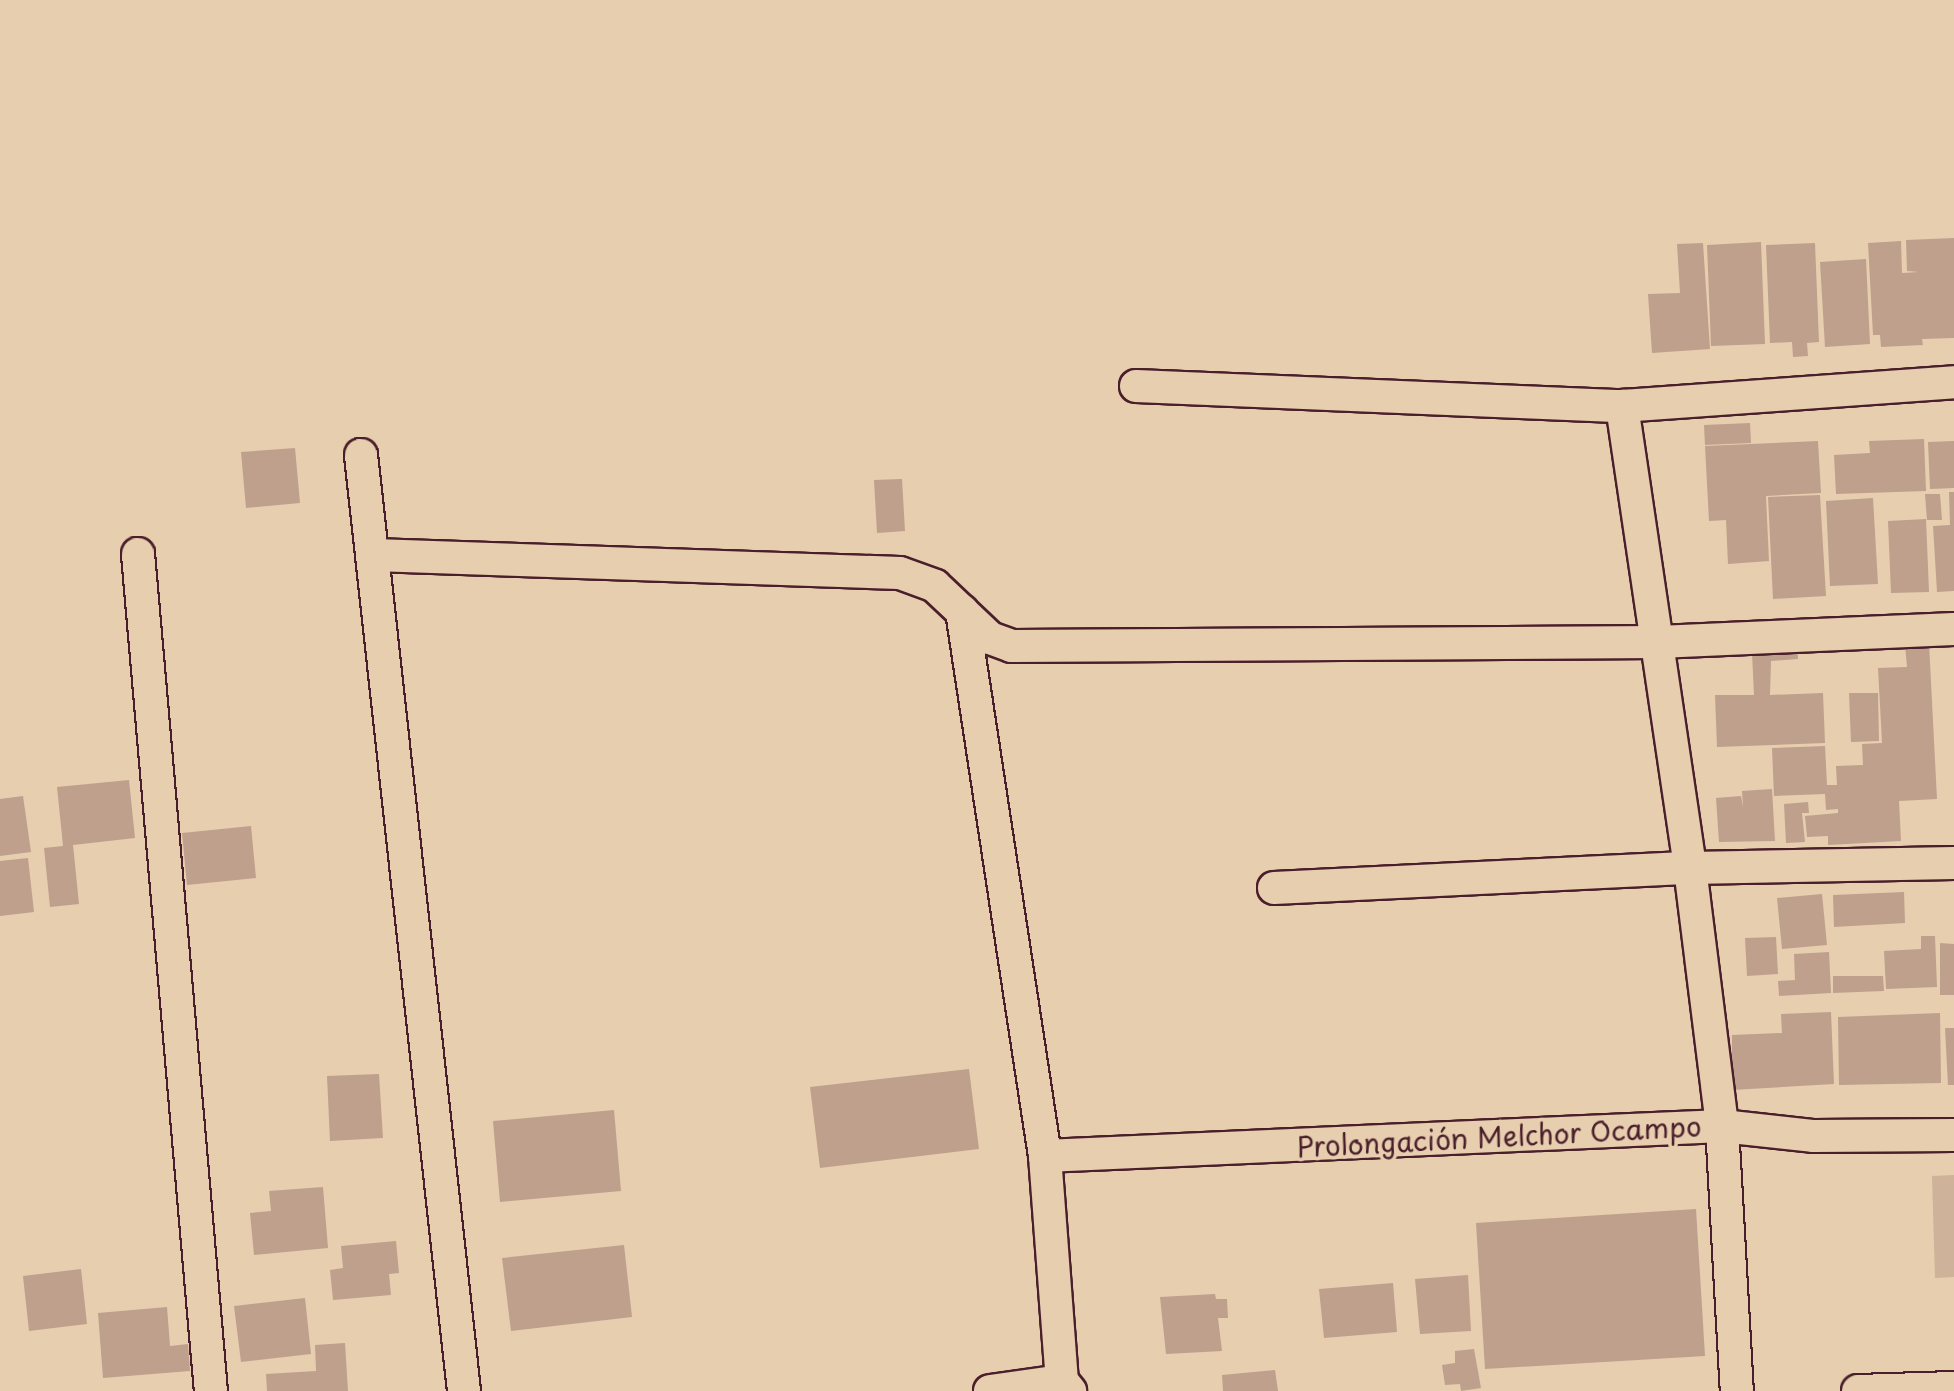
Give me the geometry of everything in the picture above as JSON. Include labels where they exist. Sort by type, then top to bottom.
[{"type":"street","points":[[1136,386],[1622,406],[1954,382]]},
{"type":"street","points":[[1622,406],[1690,868],[1722,1126],[1737,1391]]},
{"type":"street","points":[[361,455],[464,1391]]},
{"type":"street","points":[[138,554],[211,1391]]},
{"type":"street","points":[[374,555],[900,573],[935,586],[990,638],[1012,646],[1658,642],[1954,629]]},
{"type":"street","points":[[962,611],[1045,1156],[1066,1386],[990,1391]]},
{"type":"street","points":[[1274,888],[1690,868],[1954,863]]},
{"type":"street","points":[[1722,1126],[1811,1115],[1954,1113]]},
{"type":"street","name":"Prolongación Melchor Ocampo","points":[[1045,1156],[1722,1126],[1814,1136],[1954,1135]]},
{"type":"street","points":[[1858,1391],[1954,1388]]},
{"type":"shaded area","points":[[1954,1175],[1954,1277],[1935,1278],[1932,1176]]},
{"type":"building","points":[[1954,238],[1954,338],[1922,339],[1923,345],[1881,347],[1880,335],[1873,335],[1868,243],[1901,241],[1902,273],[1919,272],[1907,271],[1906,240]]},
{"type":"building","points":[[1761,242],[1765,344],[1711,346],[1707,245]]},
{"type":"building","points":[[1703,243],[1710,349],[1652,353],[1648,294],[1680,293],[1677,244]]},
{"type":"building","points":[[1815,243],[1819,342],[1807,343],[1808,356],[1793,357],[1792,342],[1770,343],[1766,245]]},
{"type":"building","points":[[1866,259],[1870,344],[1825,347],[1820,262]]},
{"type":"building","points":[[1750,423],[1751,443],[1705,445],[1704,425]]},
{"type":"building","points":[[1924,439],[1926,491],[1836,494],[1834,455],[1870,453],[1869,441]]},
{"type":"building","points":[[1818,441],[1821,493],[1766,496],[1769,561],[1728,564],[1726,520],[1709,521],[1705,446]]},
{"type":"building","points":[[1954,441],[1954,488],[1930,489],[1928,442]]},
{"type":"building","points":[[295,448],[300,503],[246,508],[241,452]]},
{"type":"building","points":[[902,479],[905,531],[877,533],[874,480]]},
{"type":"building","points":[[1949,492],[1954,492],[1954,591],[1937,592],[1933,526],[1950,525]]},
{"type":"building","points":[[1925,494],[1940,494],[1942,520],[1927,520]]},
{"type":"building","points":[[1820,495],[1826,596],[1773,599],[1768,497]]},
{"type":"building","points":[[1873,498],[1878,584],[1830,586],[1826,501]]},
{"type":"building","points":[[1926,519],[1929,592],[1891,593],[1888,521]]},
{"type":"building","points":[[1929,643],[1937,799],[1899,801],[1901,841],[1828,845],[1828,836],[1807,837],[1805,816],[1838,813],[1838,809],[1826,810],[1825,794],[1774,796],[1772,748],[1825,746],[1827,785],[1837,785],[1836,766],[1863,765],[1862,744],[1882,743],[1878,668],[1907,667],[1905,645]]},
{"type":"building","points":[[1797,644],[1798,659],[1771,661],[1770,695],[1823,693],[1825,743],[1717,747],[1715,695],[1754,695],[1752,653]]},
{"type":"building","points":[[1849,693],[1878,693],[1879,741],[1851,742]]},
{"type":"building","points":[[129,780],[135,838],[73,845],[79,904],[50,907],[44,848],[63,846],[57,787]]},
{"type":"building","points":[[1772,789],[1775,841],[1719,842],[1716,798],[1741,796],[1743,807],[1742,791]]},
{"type":"building","points":[[23,796],[31,852],[0,856],[0,799]]},
{"type":"building","points":[[1808,802],[1809,813],[1802,813],[1805,842],[1786,843],[1784,804]]},
{"type":"building","points":[[251,826],[256,878],[187,885],[182,833]]},
{"type":"building","points":[[28,858],[34,912],[0,916],[0,861]]},
{"type":"building","points":[[1904,892],[1905,923],[1834,927],[1833,895]]},
{"type":"building","points":[[1822,894],[1827,945],[1782,949],[1777,898]]},
{"type":"building","points":[[1921,936],[1935,936],[1937,987],[1886,989],[1884,951],[1921,949]]},
{"type":"building","points":[[1776,937],[1778,974],[1747,976],[1745,938]]},
{"type":"building","points":[[1940,943],[1954,944],[1954,995],[1940,995]]},
{"type":"building","points":[[1829,952],[1831,993],[1779,996],[1778,981],[1795,980],[1794,954]]},
{"type":"building","points":[[1833,976],[1883,976],[1884,991],[1833,993]]},
{"type":"building","points":[[1831,1012],[1834,1084],[1732,1090],[1732,1035],[1782,1033],[1781,1014]]},
{"type":"building","points":[[1940,1013],[1941,1083],[1839,1085],[1838,1017]]},
{"type":"building","points":[[1945,1028],[1954,1028],[1954,1085],[1948,1085]]},
{"type":"building","points":[[969,1069],[979,1149],[820,1168],[810,1087]]},
{"type":"building","points":[[379,1074],[383,1138],[330,1141],[327,1076]]},
{"type":"building","points":[[614,1110],[621,1191],[500,1202],[493,1121]]},
{"type":"building","points":[[323,1187],[328,1248],[254,1255],[250,1213],[271,1211],[269,1191]]},
{"type":"building","points":[[1696,1209],[1705,1356],[1485,1369],[1476,1223]]},
{"type":"building","points":[[396,1241],[399,1273],[389,1274],[391,1295],[333,1300],[330,1270],[343,1268],[341,1246]]},
{"type":"building","points":[[624,1245],[632,1317],[511,1331],[502,1258]]},
{"type":"building","points":[[81,1269],[87,1324],[29,1331],[23,1276]]},
{"type":"building","points":[[1468,1275],[1471,1331],[1420,1334],[1415,1279]]},
{"type":"building","points":[[1393,1283],[1397,1332],[1324,1338],[1319,1289]]},
{"type":"building","points":[[1215,1294],[1216,1299],[1227,1299],[1228,1318],[1218,1318],[1222,1351],[1166,1354],[1160,1297]]},
{"type":"building","points":[[305,1298],[311,1354],[241,1362],[234,1306]]},
{"type":"building","points":[[167,1307],[170,1346],[188,1344],[190,1371],[103,1378],[98,1313]]},
{"type":"building","points":[[345,1343],[348,1391],[267,1391],[266,1374],[316,1371],[315,1345]]},
{"type":"building","points":[[1474,1349],[1481,1388],[1461,1391],[1460,1384],[1445,1385],[1442,1365],[1455,1363],[1455,1351]]},
{"type":"building","points":[[1275,1370],[1278,1391],[1223,1391],[1222,1375]]}]
